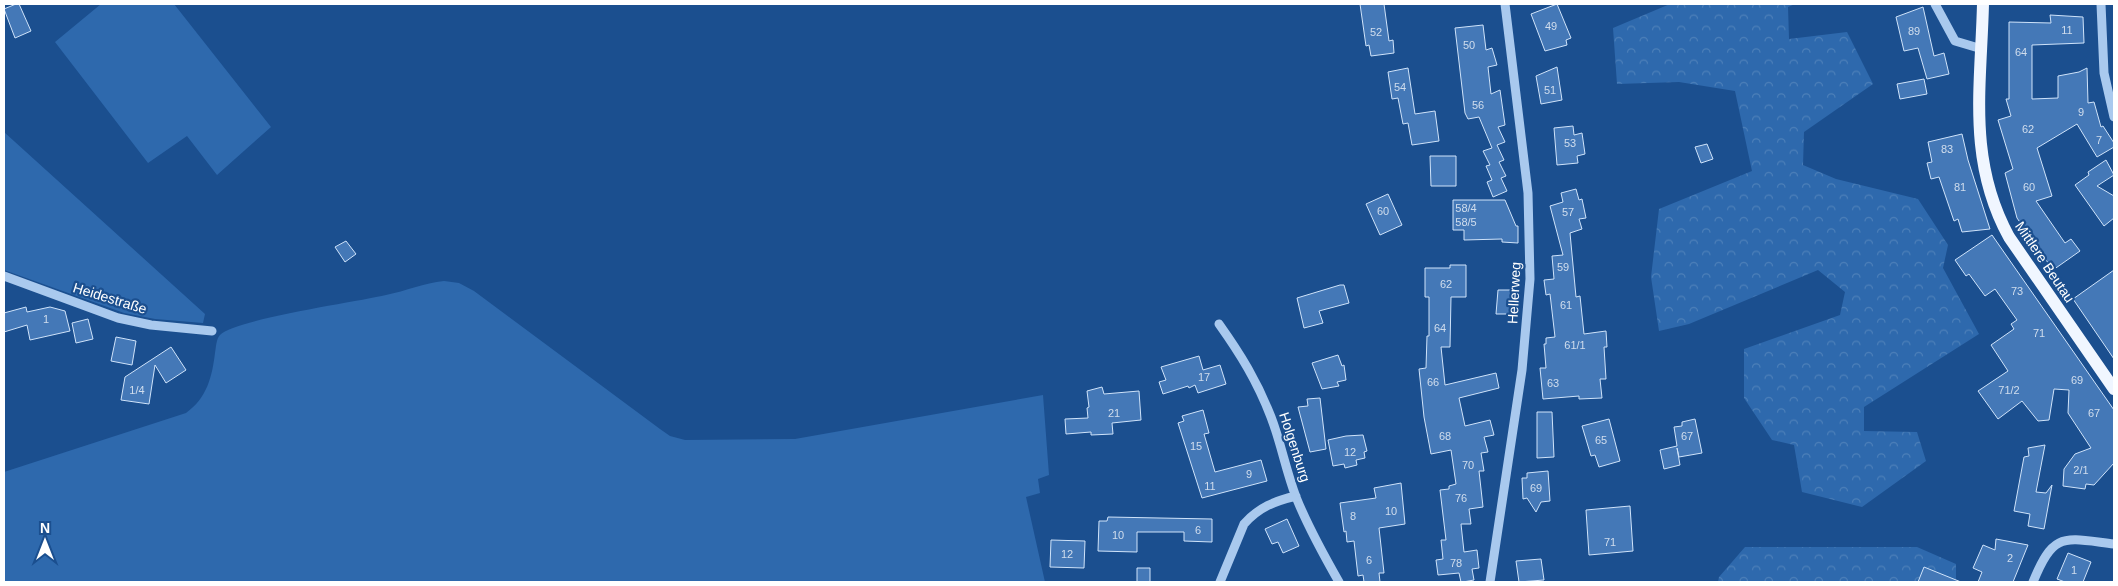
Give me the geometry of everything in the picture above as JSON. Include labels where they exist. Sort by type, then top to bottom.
[{"type":"main road","name":"Mittlere Beutau","points":[[1983,4],[1978,139],[2000,218],[2009,237],[2114,388]]},
{"type":"street","name":"Hellerweg","points":[[1490,582],[1522,370],[1530,278],[1528,193],[1505,4]]},
{"type":"street","points":[[1935,4],[1955,41],[1982,49]]},
{"type":"street","points":[[2101,4],[2103,64],[2114,117]]},
{"type":"street","name":"Heidestraße","points":[[4,276],[118,318],[151,325],[212,331]]},
{"type":"street","name":"Holgenburg","points":[[1219,324],[1241,354],[1257,384],[1275,427],[1296,496],[1316,541],[1339,582]]},
{"type":"street","points":[[1220,582],[1244,524],[1250,517],[1266,506],[1296,496]]},
{"type":"street","points":[[2033,582],[2046,554],[2054,545],[2075,540],[2114,544]]},
{"type":"green space","points":[[101,4],[174,4],[271,127],[217,175],[187,136],[148,163],[55,42]]},
{"type":"green space","points":[[1670,4],[1795,4],[1788,7],[1789,39],[1847,32],[1873,84],[1804,132],[1803,165],[1836,179],[1918,199],[1948,245],[1943,268],[1979,334],[1864,407],[1864,431],[1917,432],[1926,461],[1862,507],[1802,492],[1794,445],[1772,440],[1744,398],[1744,349],[1840,315],[1845,292],[1818,270],[1689,324],[1659,331],[1651,277],[1659,209],[1752,171],[1735,91],[1679,82],[1617,84],[1613,28]]},
{"type":"green space","points":[[4,132],[205,314],[203,323],[155,319],[124,313],[4,270]]},
{"type":"green space","points":[[444,281],[459,283],[474,291],[660,429],[670,436],[685,440],[795,439],[1043,395],[1049,475],[1038,479],[1040,493],[1026,497],[1045,582],[4,582],[4,472],[186,413],[204,394],[210,379],[216,344],[220,335],[230,329],[271,317],[386,295],[429,283]]},
{"type":"green space","points":[[1745,547],[1917,547],[1956,564],[1956,582],[1718,582],[1719,577]]},
{"type":"building","points":[[19,4],[31,31],[15,38],[4,9]]},
{"type":"building","points":[[1360,4],[1384,4],[1389,41],[1393,40],[1394,53],[1371,56],[1369,45],[1366,46]]},
{"type":"building","points":[[1557,4],[1571,38],[1566,40],[1567,45],[1545,51],[1531,14]]},
{"type":"building","points":[[1923,7],[1934,56],[1944,53],[1949,74],[1927,79],[1918,48],[1904,51],[1896,17]]},
{"type":"building","points":[[2050,15],[2083,17],[2084,43],[2032,45],[2032,99],[2058,98],[2058,76],[2079,72],[2087,68],[2088,103],[2094,102],[2101,127],[2103,126],[2114,143],[2114,147],[2097,157],[2077,124],[2037,148],[2052,196],[2036,201],[2065,243],[2071,239],[2080,251],[2053,270],[2017,218],[2005,173],[2013,169],[1998,120],[2011,116],[2006,99],[2009,99],[2009,22],[2051,23]]},
{"type":"building","points":[[1483,25],[1486,50],[1492,48],[1497,65],[1488,67],[1491,94],[1500,90],[1505,125],[1498,127],[1505,142],[1497,145],[1504,160],[1499,162],[1506,176],[1501,178],[1507,191],[1493,197],[1487,182],[1492,180],[1486,166],[1490,165],[1483,151],[1492,148],[1479,117],[1468,119],[1465,113],[1455,28]]},
{"type":"building","points":[[1557,67],[1562,100],[1541,104],[1536,76]]},
{"type":"building","points":[[1408,68],[1415,114],[1435,111],[1439,141],[1412,145],[1408,123],[1403,124],[1398,98],[1392,99],[1388,72]]},
{"type":"building","points":[[1924,79],[1927,94],[1900,99],[1897,84]]},
{"type":"building","points":[[1573,126],[1574,135],[1582,133],[1585,154],[1577,156],[1578,163],[1557,165],[1554,128]]},
{"type":"building","points":[[1962,134],[1968,160],[1990,229],[1962,232],[1958,219],[1954,221],[1939,177],[1931,179],[1927,163],[1932,162],[1928,142]]},
{"type":"building","points":[[1707,144],[1713,159],[1701,163],[1695,147]]},
{"type":"building","points":[[1430,156],[1456,156],[1456,186],[1431,186]]},
{"type":"building","points":[[2106,160],[2114,175],[2097,186],[2114,196],[2114,218],[2104,226],[2075,185],[2089,175],[2088,172]]},
{"type":"building","points":[[1576,189],[1579,200],[1582,199],[1586,218],[1579,219],[1582,229],[1570,233],[1576,297],[1580,296],[1584,334],[1606,331],[1607,347],[1604,347],[1606,379],[1600,379],[1602,398],[1579,399],[1579,396],[1543,399],[1540,368],[1546,368],[1544,344],[1546,344],[1546,338],[1555,337],[1550,294],[1546,295],[1544,280],[1554,279],[1552,256],[1563,255],[1550,206],[1563,202],[1561,193]]},
{"type":"building","points":[[1388,194],[1402,225],[1380,235],[1366,204]]},
{"type":"building","points":[[1453,200],[1505,200],[1516,226],[1518,226],[1518,243],[1502,242],[1502,239],[1464,240],[1464,230],[1453,230]]},
{"type":"building","points":[[1992,235],[2114,410],[2114,463],[2094,485],[2086,484],[2085,489],[2063,486],[2064,469],[2075,454],[2091,448],[2068,413],[2069,390],[2054,389],[2049,420],[2038,421],[2022,401],[1998,419],[1978,391],[2008,371],[1991,345],[2014,329],[2011,324],[2017,320],[1995,289],[1985,296],[1969,274],[1966,276],[1955,260]]},
{"type":"building","points":[[346,241],[356,254],[345,262],[335,247]]},
{"type":"building","points":[[1450,265],[1466,265],[1466,297],[1451,297],[1450,347],[1441,347],[1445,385],[1496,373],[1499,388],[1459,398],[1465,426],[1490,420],[1494,435],[1484,437],[1488,452],[1481,453],[1484,471],[1479,471],[1483,507],[1469,509],[1471,524],[1461,524],[1464,552],[1477,550],[1479,568],[1472,569],[1474,580],[1463,582],[1461,582],[1459,573],[1438,575],[1436,560],[1443,559],[1441,540],[1446,540],[1440,490],[1449,489],[1449,486],[1456,484],[1451,450],[1431,454],[1424,417],[1419,369],[1426,368],[1427,336],[1429,336],[1429,297],[1425,297],[1425,268],[1450,268]]},
{"type":"building","points":[[2114,270],[2114,359],[2073,299]]},
{"type":"building","points":[[1344,285],[1349,303],[1319,311],[1323,323],[1304,328],[1297,298]]},
{"type":"building","points":[[1498,290],[1513,290],[1513,314],[1496,314]]},
{"type":"building","points":[[26,307],[27,312],[50,307],[65,311],[70,331],[30,340],[27,325],[4,332],[4,313]]},
{"type":"building","points":[[88,319],[93,339],[76,343],[72,323]]},
{"type":"building","points":[[116,337],[136,341],[132,365],[111,361]]},
{"type":"building","points":[[171,347],[186,370],[166,383],[155,365],[149,404],[121,400],[125,377]]},
{"type":"building","points":[[1338,355],[1342,366],[1344,365],[1346,380],[1337,382],[1339,386],[1322,389],[1312,363]]},
{"type":"building","points":[[1199,356],[1203,370],[1220,365],[1226,384],[1198,393],[1195,385],[1163,394],[1159,382],[1166,380],[1161,367]]},
{"type":"building","points":[[1102,387],[1104,394],[1139,391],[1141,420],[1112,423],[1113,434],[1091,435],[1091,432],[1066,434],[1065,419],[1088,418],[1087,391]]},
{"type":"building","points":[[1320,398],[1326,449],[1310,452],[1298,407],[1308,406],[1307,399]]},
{"type":"building","points":[[1203,410],[1209,433],[1204,434],[1215,472],[1261,460],[1267,481],[1202,498],[1178,423],[1184,421],[1182,416]]},
{"type":"building","points":[[1537,412],[1552,412],[1554,457],[1537,458]]},
{"type":"building","points":[[1609,419],[1620,461],[1599,467],[1595,455],[1591,456],[1582,426]]},
{"type":"building","points":[[1695,419],[1702,453],[1679,457],[1677,448],[1680,465],[1664,469],[1660,450],[1677,446],[1674,427],[1682,426],[1682,422]]},
{"type":"building","points":[[1363,435],[1367,451],[1364,452],[1365,458],[1356,460],[1357,465],[1345,468],[1344,464],[1333,466],[1328,440]]},
{"type":"building","points":[[2045,445],[2036,492],[2046,493],[2052,485],[2044,529],[2028,526],[2030,514],[2014,511],[2024,457],[2029,456],[2028,448]]},
{"type":"building","points":[[1548,471],[1550,501],[1541,502],[1536,512],[1527,498],[1523,499],[1522,478],[1527,478],[1527,473]]},
{"type":"building","points":[[1401,483],[1405,524],[1379,528],[1384,573],[1379,573],[1380,582],[1364,582],[1363,575],[1358,576],[1354,541],[1347,542],[1340,503],[1376,498],[1374,488]]},
{"type":"building","points":[[1630,506],[1633,551],[1589,555],[1586,510]]},
{"type":"building","points":[[1108,517],[1212,519],[1212,542],[1184,541],[1184,532],[1137,532],[1137,552],[1098,551],[1099,521],[1107,521]]},
{"type":"building","points":[[1287,519],[1299,546],[1283,553],[1278,542],[1272,544],[1265,529]]},
{"type":"building","points":[[1996,539],[2028,545],[2013,582],[1978,582],[1982,572],[1973,568],[1983,545],[1995,550]]},
{"type":"building","points":[[1051,540],[1085,541],[1084,568],[1050,567]]},
{"type":"building","points":[[2068,553],[2091,562],[2083,582],[2065,582],[2057,579]]},
{"type":"building","points":[[1541,559],[1544,580],[1519,582],[1516,561]]},
{"type":"building","points":[[1924,567],[1961,582],[1918,582]]},
{"type":"building","points":[[1137,568],[1150,568],[1150,582],[1137,582]]}]
